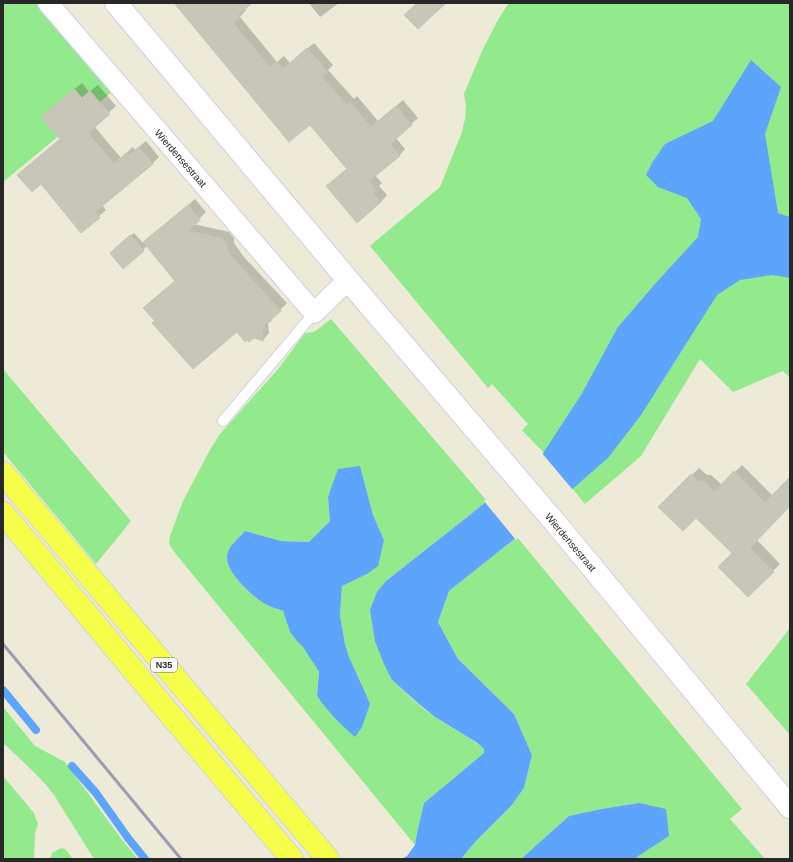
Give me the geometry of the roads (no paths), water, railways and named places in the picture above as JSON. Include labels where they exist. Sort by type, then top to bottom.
[{"type":"main road","name":"N35","points":[[3,473],[327,858]]},
{"type":"main road","name":"N35","points":[[3,513],[292,859]]},
{"type":"street","name":"Wierdensestraat","points":[[48,3],[314,313]]},
{"type":"street","name":"Wierdensestraat","points":[[116,3],[348,280],[558,526],[790,807]]},
{"type":"street","points":[[314,313],[348,280]]},
{"type":"lane","points":[[223,421],[314,313]]},
{"type":"water","points":[[751,60],[781,87],[765,134],[778,213],[790,217],[790,278],[771,275],[740,280],[717,295],[641,415],[608,458],[517,537],[449,591],[438,622],[458,659],[514,714],[532,755],[524,788],[511,806],[476,841],[461,859],[402,859],[407,856],[415,845],[424,803],[484,753],[484,749],[476,742],[435,717],[392,680],[375,641],[370,610],[377,592],[386,581],[540,458],[581,395],[618,327],[698,237],[701,219],[687,198],[658,187],[646,175],[665,144],[713,121]]},
{"type":"water","points":[[360,466],[373,515],[384,540],[378,566],[367,574],[342,586],[340,615],[345,644],[349,657],[370,704],[362,727],[355,737],[335,718],[317,696],[319,672],[303,647],[290,632],[283,611],[265,604],[246,589],[230,569],[227,556],[232,546],[245,531],[281,541],[309,542],[330,521],[328,497],[338,469]]},
{"type":"water","points":[[639,803],[666,809],[669,836],[634,859],[521,859],[569,816]]},
{"type":"waterway","points":[[3,690],[36,730]]},
{"type":"waterway","points":[[72,766],[96,793],[145,859]]},
{"type":"railway","points":[[3,644],[181,859]]}]
